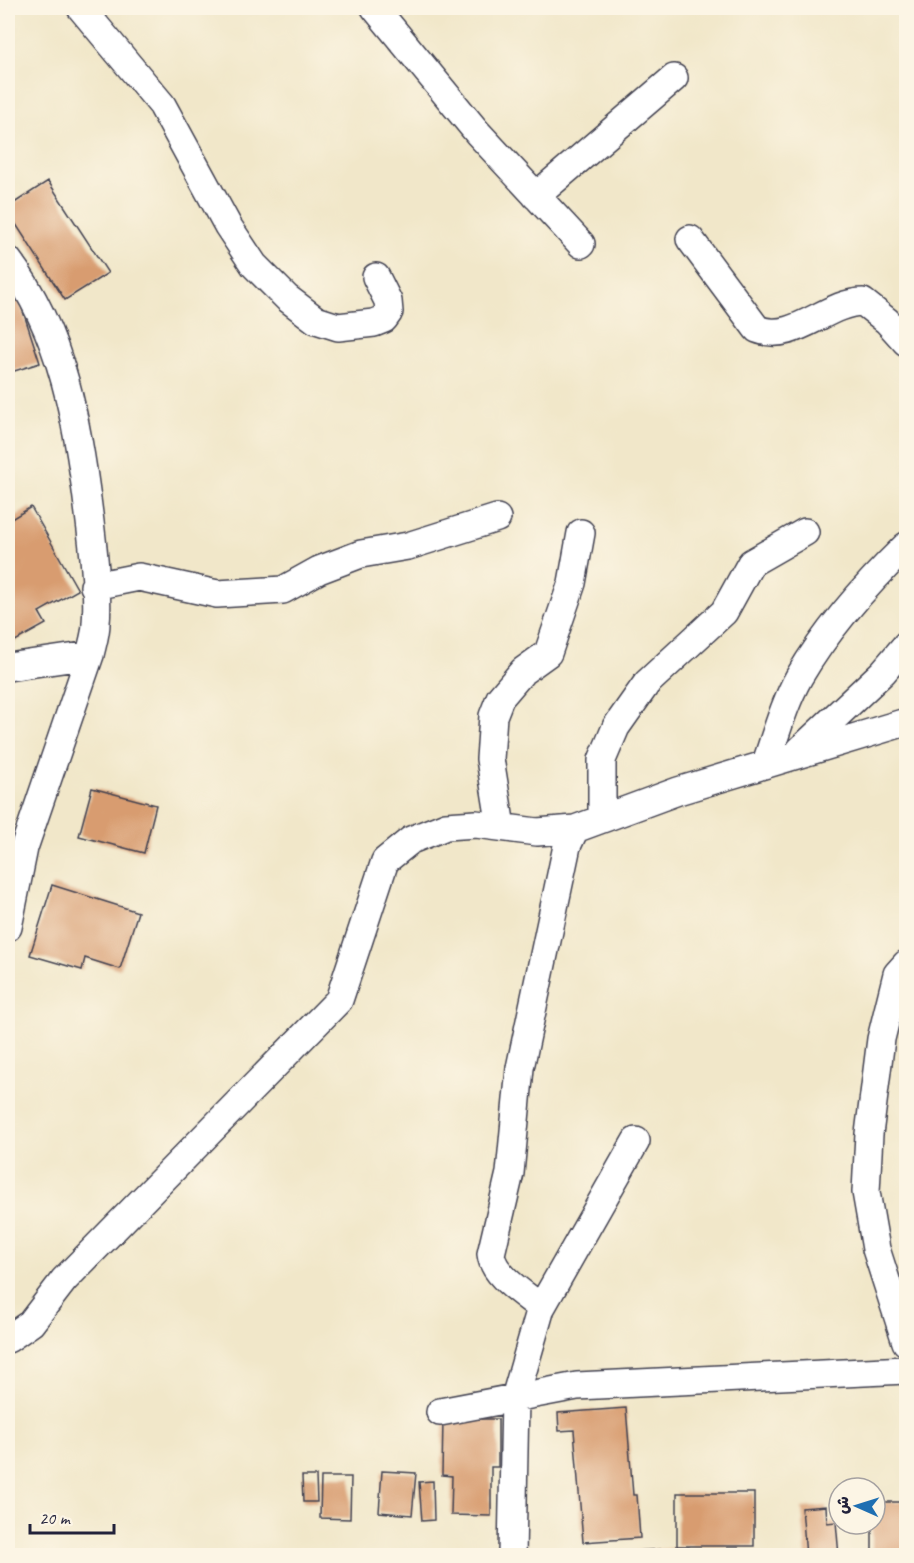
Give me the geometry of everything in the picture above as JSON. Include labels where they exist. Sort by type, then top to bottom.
[{"type":"street","points":[[81,8],[162,105],[228,226],[254,265],[287,298],[325,325],[338,327],[374,323],[384,319],[389,312],[388,301],[376,277]]},
{"type":"street","points":[[375,8],[477,132],[581,244]]},
{"type":"street","points":[[536,196],[674,78]]},
{"type":"street","points":[[690,239],[757,329],[765,332],[790,330],[841,306],[863,302],[887,321],[906,342]]},
{"type":"street","points":[[8,927],[24,848],[90,655],[96,623],[92,538],[82,459],[66,380],[46,323],[9,265]]},
{"type":"street","points":[[94,586],[139,577],[217,594],[283,590],[319,570],[361,554],[408,546],[497,518]]},
{"type":"street","points":[[501,827],[490,759],[493,716],[500,698],[523,671],[548,653],[572,583],[581,532]]},
{"type":"street","points":[[602,819],[602,760],[606,745],[622,718],[647,683],[724,612],[751,563],[805,532]]},
{"type":"street","points":[[766,763],[798,679],[820,644],[847,610],[906,546]]},
{"type":"street","points":[[797,753],[883,672],[906,645]]},
{"type":"street","points":[[8,667],[90,655]]},
{"type":"street","points":[[8,1339],[31,1323],[64,1280],[339,1000],[385,861],[411,840],[446,826],[476,825],[537,832],[575,829],[766,763],[906,722]]},
{"type":"street","points":[[541,1308],[498,1271],[492,1263],[491,1254],[510,1173],[520,1068],[538,976],[567,846],[575,829]]},
{"type":"street","points":[[906,964],[897,974],[881,1040],[869,1134],[866,1192],[876,1249],[906,1342]]},
{"type":"street","points":[[512,1556],[515,1398],[541,1308],[636,1141]]},
{"type":"street","points":[[440,1412],[577,1386],[906,1370]]},
{"type":"building","points":[[48,181],[108,273],[65,300],[8,212],[8,207]]},
{"type":"building","points":[[16,290],[40,363],[8,373],[8,293]]},
{"type":"building","points":[[31,507],[78,590],[39,612],[46,624],[8,645],[8,521]]},
{"type":"building","points":[[92,788],[156,805],[144,853],[79,836]]},
{"type":"building","points":[[52,885],[138,912],[120,969],[85,958],[82,970],[30,955]]},
{"type":"building","points":[[626,1408],[633,1495],[637,1495],[640,1538],[583,1542],[574,1430],[559,1431],[558,1413]]},
{"type":"building","points":[[443,1419],[498,1419],[498,1467],[491,1467],[491,1516],[451,1515],[452,1476],[442,1475]]},
{"type":"building","points":[[382,1471],[416,1473],[412,1515],[379,1512]]},
{"type":"building","points":[[302,1476],[316,1476],[317,1502],[303,1502]]},
{"type":"building","points":[[321,1477],[351,1477],[350,1519],[320,1518]]},
{"type":"building","points":[[433,1481],[434,1520],[422,1521],[419,1482]]},
{"type":"building","points":[[677,1493],[754,1493],[754,1546],[677,1546]]},
{"type":"building","points":[[887,1502],[906,1502],[906,1556],[872,1556],[872,1536],[887,1536]]},
{"type":"building","points":[[826,1506],[827,1536],[837,1536],[839,1556],[806,1556],[802,1508]]},
{"type":"building","points":[[679,1548],[680,1556],[621,1556],[621,1552]]}]
